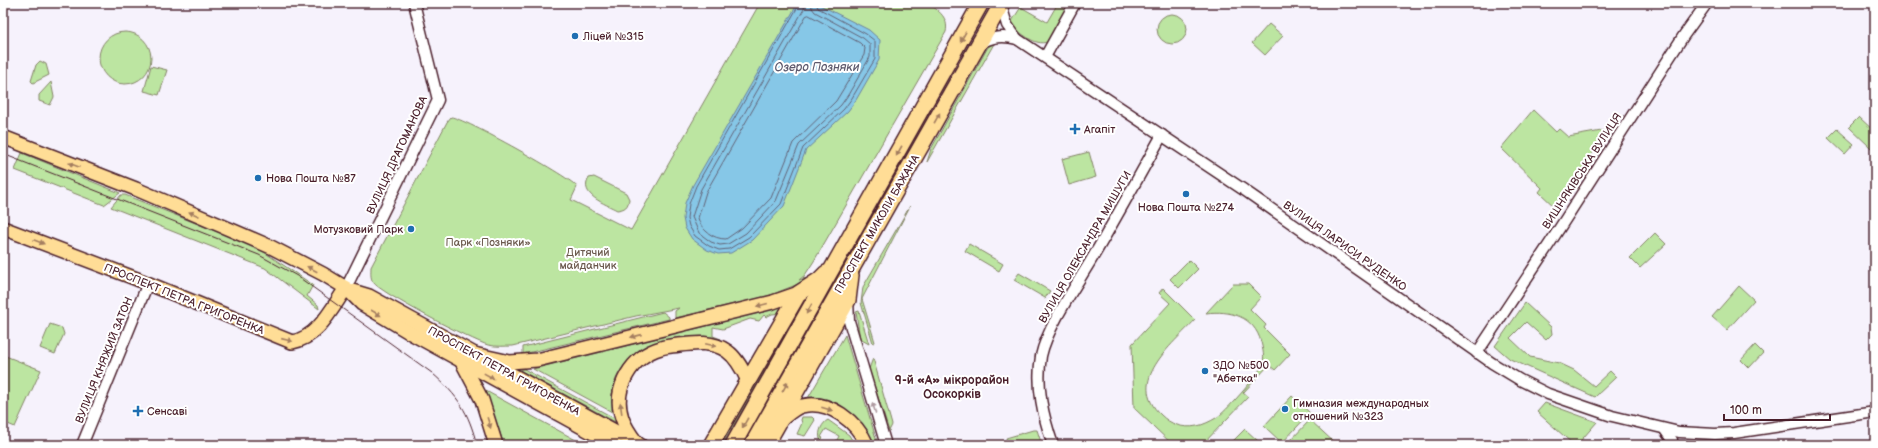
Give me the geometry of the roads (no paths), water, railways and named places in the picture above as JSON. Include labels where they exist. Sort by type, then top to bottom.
[{"type":"highway","name":"ПРОСПЕКТ МИКОЛИ БАЖАНА","points":[[732,445],[981,3]]},
{"type":"highway","name":"ПРОСПЕКТ МИКОЛИ БАЖАНА","points":[[752,445],[1002,4]]},
{"type":"highway","points":[[711,445],[800,293],[819,280],[835,263]]},
{"type":"highway","points":[[766,445],[848,300],[851,270]]},
{"type":"main road","name":"ПРОСПЕКТ ПЕТРА ГРИГОРЕНКА","points":[[3,137],[136,189],[261,243],[317,271],[346,288],[368,296],[639,444]]},
{"type":"main road","name":"ПРОСПЕКТ ПЕТРА ГРИГОРЕНКА","points":[[3,228],[148,283],[292,342],[311,335],[346,288]]},
{"type":"main road","name":"ПРОСПЕКТ ПЕТРА ГРИГОРЕНКА","points":[[346,288],[362,304],[462,362],[615,445]]},
{"type":"main road","points":[[474,354],[495,360],[510,362],[537,360],[773,302],[800,293]]},
{"type":"main road","points":[[639,444],[627,430],[622,417],[620,390],[630,369],[649,353],[661,348],[691,343],[717,346],[735,358],[748,381]]},
{"type":"main road","points":[[462,362],[482,400],[496,445]]},
{"type":"main road","points":[[780,421],[801,406],[813,405],[830,409],[854,425],[862,435],[867,445]]},
{"type":"street","name":"ВУЛИЦЯ ДРАГОМАНОВА","points":[[346,288],[438,100],[414,3]]},
{"type":"street","points":[[1046,57],[1075,3]]},
{"type":"street","name":"ВИШНЯКІВСЬКА ВУЛИЦЯ","points":[[1477,353],[1684,35],[1707,3]]},
{"type":"street","name":"ВУЛИЦЯ ЛАРИСИ РУДЕНКО","points":[[1002,4],[1007,25],[1017,39]]},
{"type":"street","name":"ВУЛИЦЯ ЛАРИСИ РУДЕНКО","points":[[979,44],[994,37],[1008,37],[1017,39],[1162,136],[1477,353],[1520,380],[1548,394],[1612,416],[1665,430],[1715,434],[1734,433],[1875,412]]},
{"type":"street","name":"ВУЛИЦЯ ОЛЕКСАНДРА МИШУГИ","points":[[1053,445],[1044,420],[1040,392],[1040,366],[1045,344],[1065,302],[1162,136]]},
{"type":"street","name":"ВУЛИЦЯ КНЯЖИЙ ЗАТОН","points":[[82,445],[148,283]]},
{"type":"street","points":[[848,300],[849,321],[886,445]]},
{"type":"street","points":[[1665,430],[1672,440],[1672,445]]},
{"type":"street","points":[[1676,445],[1679,432]]},
{"type":"water","name":"Озеро Позняки","points":[[798,3],[816,3],[869,30],[880,40],[879,60],[848,111],[806,150],[784,206],[752,240],[731,253],[718,254],[707,250],[692,239],[685,228],[683,218],[685,203],[693,185]]},
{"type":"tram line","points":[[3,154],[259,255],[297,276],[432,373],[456,397],[470,423],[477,445]]},
{"type":"place","name":"Ліцей №315","points":[[575,36]]},
{"type":"place","name":"Агапіт","points":[[1075,129]]},
{"type":"place","name":"Нова Пошта №87","points":[[258,178]]},
{"type":"place","name":"Нова Пошта №274","points":[[1186,194]]},
{"type":"place","name":"Мотузковий Парк","points":[[411,229]]},
{"type":"place","name":"ЗДО №500 \"Абетка\"","points":[[1205,371]]},
{"type":"place","name":"Гимназия международных отношений №323","points":[[1285,409]]},
{"type":"place","name":"Сенсаві","points":[[138,411]]},
{"type":"district","name":"9-й «А» мікрорайон Осокорків","points":[[952,387]]},
{"type":"park label","name":"Парк «Позняки»","points":[[488,242]]},
{"type":"park label","name":"Дитячий майданчик","points":[[588,258]]}]
